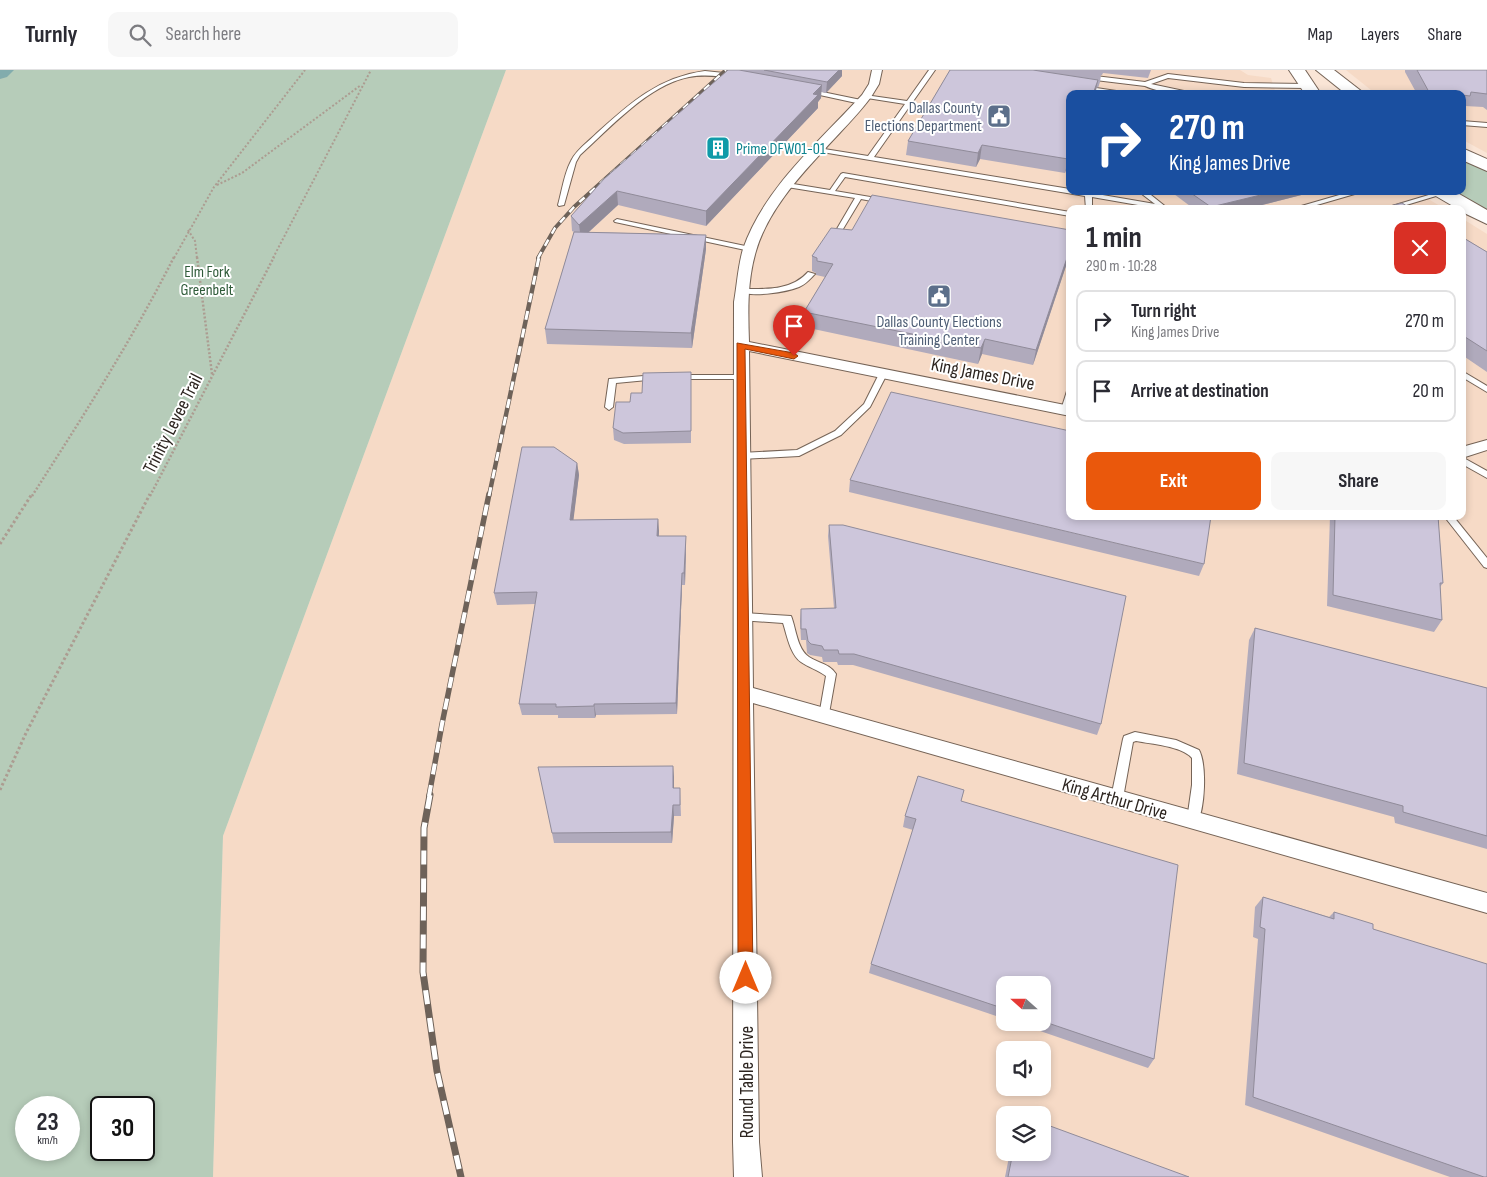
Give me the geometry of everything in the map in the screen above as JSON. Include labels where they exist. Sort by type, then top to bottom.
[{"type":"main road","points":[[1296,70],[1309,90]]},
{"type":"main road","points":[[1324,70],[1352,90]]},
{"type":"main road","points":[[1466,155],[1487,166]]},
{"type":"main road","points":[[1447,195],[1464,205]]},
{"type":"main road","points":[[1466,206],[1487,218]]},
{"type":"street","name":"Round Table Drive","points":[[748,1177],[746,1142],[740,316],[750,248],[768,210],[787,185],[864,99],[874,84],[877,70]]},
{"type":"street","name":"King James Drive","points":[[740,345],[1066,410]]},
{"type":"street","points":[[1466,452],[1487,446]]},
{"type":"street","name":"King Arthur Drive","points":[[744,693],[1487,902]]},
{"type":"lane","points":[[870,158],[932,70]]},
{"type":"lane","points":[[561,205],[573,162],[578,154],[654,88],[677,77],[703,72],[742,78]]},
{"type":"lane","points":[[1079,76],[1146,84],[1168,76],[1309,90]]},
{"type":"lane","points":[[1146,84],[1170,90]]},
{"type":"lane","points":[[1076,87],[1096,90]]},
{"type":"lane","points":[[796,89],[864,99],[909,103]]},
{"type":"lane","points":[[1466,124],[1487,125]]},
{"type":"lane","points":[[818,150],[1066,189]]},
{"type":"lane","points":[[831,193],[842,175],[1066,213]]},
{"type":"lane","points":[[787,185],[888,202]]},
{"type":"lane","points":[[1098,195],[1149,205]]},
{"type":"lane","points":[[1146,195],[1160,205]]},
{"type":"lane","points":[[1309,205],[1347,195]]},
{"type":"lane","points":[[1399,205],[1432,195]]},
{"type":"lane","points":[[834,241],[859,197]]},
{"type":"lane","points":[[617,221],[750,248]]},
{"type":"lane","points":[[743,292],[769,291],[791,287],[807,280],[811,274]]},
{"type":"lane","points":[[742,456],[798,453],[838,432],[867,405],[883,374]]},
{"type":"lane","points":[[1466,376],[1487,390]]},
{"type":"lane","points":[[609,407],[612,382],[640,378],[741,377]]},
{"type":"lane","points":[[1466,462],[1487,475]]},
{"type":"lane","points":[[1451,520],[1487,564]]},
{"type":"lane","points":[[743,617],[787,619],[796,647],[804,660],[820,666],[831,674],[824,716]]},
{"type":"lane","points":[[1117,798],[1128,739],[1135,736],[1188,748],[1197,754],[1199,764],[1193,820]]},
{"type":"path","points":[[0,544],[79,422],[149,307],[188,230],[214,187],[305,70]]},
{"type":"path","name":"Trinity Levee Trail","points":[[0,790],[26,734],[371,70]]},
{"type":"path","points":[[214,187],[242,173],[363,84]]},
{"type":"path","points":[[188,230],[195,241],[212,375]]},
{"type":"shaded area","points":[[506,70],[1240,70],[1248,75],[1271,78],[1275,90],[1066,90],[1066,195],[1422,195],[1438,205],[1066,205],[1066,520],[1466,520],[1466,221],[1487,234],[1487,1177],[213,1177],[223,836]]},
{"type":"shaded area","points":[[1346,70],[1487,70],[1487,153],[1466,142],[1466,90],[1371,90]]},
{"type":"green space","name":"Elm Fork Greenbelt","points":[[0,70],[506,70],[223,836],[213,1177],[0,1177]]},
{"type":"green space","points":[[1466,160],[1487,171],[1487,212],[1457,195],[1466,195]]},
{"type":"building","name":"Prime DFW01-01","points":[[728,70],[739,70],[822,85],[813,94],[818,95],[706,211],[617,191],[579,225],[571,216],[604,179]]},
{"type":"building","points":[[764,70],[839,70],[827,82]]},
{"type":"building","name":"Dallas County Elections Department","points":[[950,70],[1033,70],[1098,80],[1094,90],[1066,90],[1066,159],[982,145],[978,153],[908,141]]},
{"type":"building","points":[[1417,70],[1487,70],[1487,94],[1471,92],[1470,96],[1466,96],[1466,90],[1428,90]]},
{"type":"building","name":"Dallas County Elections Training Center","points":[[872,195],[1066,229],[1066,261],[1036,350],[985,339],[981,348],[804,312],[833,264],[817,261],[817,258],[812,256],[831,228],[852,230]]},
{"type":"building","points":[[1194,195],[1260,195],[1219,205],[1208,205]]},
{"type":"building","points":[[574,232],[706,235],[691,333],[545,329]]},
{"type":"building","points":[[1466,239],[1487,252],[1487,351],[1466,338]]},
{"type":"building","points":[[691,372],[691,431],[623,433],[613,428],[616,402],[630,402],[631,393],[642,393],[643,373]]},
{"type":"building","points":[[891,392],[1066,430],[1066,520],[1210,520],[1204,564],[850,480]]},
{"type":"building","points":[[522,447],[554,447],[577,463],[570,520],[658,519],[657,536],[686,536],[684,573],[682,573],[676,703],[594,704],[594,706],[556,707],[556,704],[519,704],[537,592],[494,593]]},
{"type":"building","points":[[1335,520],[1438,520],[1443,583],[1440,583],[1442,620],[1333,595]]},
{"type":"building","points":[[829,525],[843,525],[1126,596],[1101,724],[854,654],[839,654],[838,650],[824,650],[822,646],[811,644],[808,641],[806,629],[801,629],[801,609],[836,608]]},
{"type":"building","points":[[1255,628],[1487,688],[1487,836],[1403,812],[1403,806],[1244,763]]},
{"type":"building","points":[[673,766],[673,788],[680,788],[680,805],[673,805],[671,832],[552,833],[538,767]]},
{"type":"building","points":[[918,776],[964,790],[961,801],[1178,865],[1154,1059],[1051,1024],[1051,976],[996,976],[996,1006],[871,964],[916,819],[905,816]]},
{"type":"building","points":[[1263,897],[1334,919],[1334,912],[1373,924],[1373,929],[1487,964],[1487,1177],[1253,1097],[1265,929],[1260,927]]},
{"type":"building","points":[[1051,1126],[1189,1177],[1008,1177],[1011,1161],[1051,1161]]},
{"type":"waterway","points":[[0,73],[4,70]]},
{"type":"railway","points":[[538,258],[555,228],[574,207],[726,70]]},
{"type":"railway","points":[[489,496],[539,257]]},
{"type":"railway","points":[[429,796],[489,494]]},
{"type":"railway","points":[[430,795],[424,828],[423,972],[437,1071],[461,1177]]},
{"type":"place","name":"Dallas County Elections Department","points":[[999,116]]},
{"type":"place","name":"Prime DFW01-01","points":[[718,148]]},
{"type":"place","name":"Dallas County Elections Training Center","points":[[939,296]]},
{"type":"route","points":[[746,978],[740,345],[794,356]]}]
